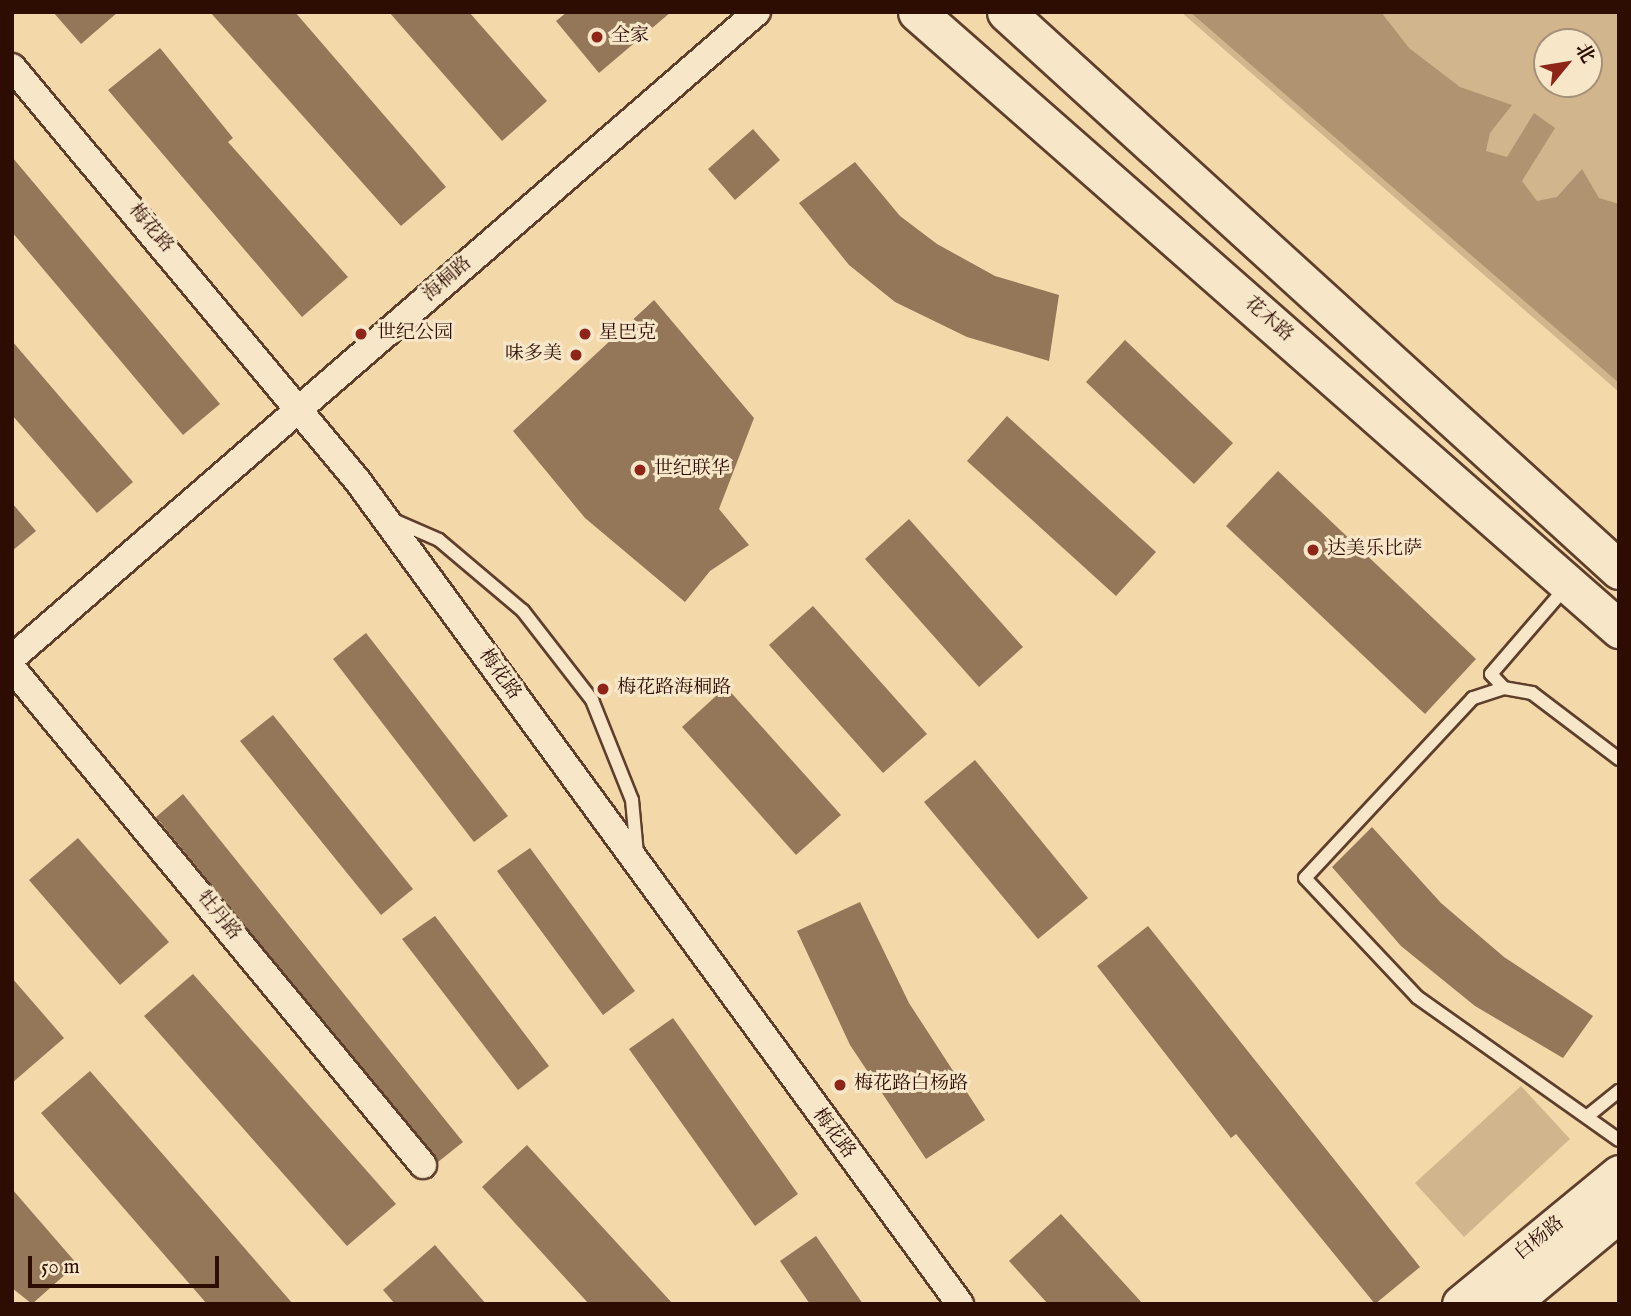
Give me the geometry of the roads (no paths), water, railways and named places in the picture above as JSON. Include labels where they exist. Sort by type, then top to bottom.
[{"type":"main road","name":"花木路","points":[[917,12],[1619,629]]},
{"type":"main road","points":[[1006,12],[1619,570]]},
{"type":"main road","name":"白杨路","points":[[1461,1304],[1619,1174]]},
{"type":"main road","name":"白杨路","points":[[1509,1304],[1619,1213]]},
{"type":"street","name":"海桐路","points":[[12,658],[757,12]]},
{"type":"street","name":"梅花路","points":[[12,67],[301,408],[383,515],[960,1304]]},
{"type":"street","name":"牡丹路","points":[[12,668],[423,1165]]},
{"type":"lane","points":[[383,515],[439,540],[523,611],[592,700],[632,800],[638,864]]},
{"type":"lane","points":[[1504,688],[1491,674],[1568,584]]},
{"type":"lane","points":[[1619,759],[1532,693],[1504,688],[1473,698],[1305,877],[1418,997],[1589,1115],[1619,1140]]},
{"type":"lane","points":[[1589,1115],[1619,1091]]},
{"type":"place","name":"全家","points":[[597,37]]},
{"type":"place","name":"世纪公园","points":[[361,334]]},
{"type":"place","name":"星巴克","points":[[585,334]]},
{"type":"place","name":"味多美","points":[[576,355]]},
{"type":"place","name":"世纪联华","points":[[640,470]]},
{"type":"place","name":"达美乐比萨","points":[[1313,550]]},
{"type":"place","name":"梅花路海桐路","points":[[603,689]]},
{"type":"place","name":"梅花路白杨路","points":[[840,1085]]}]
